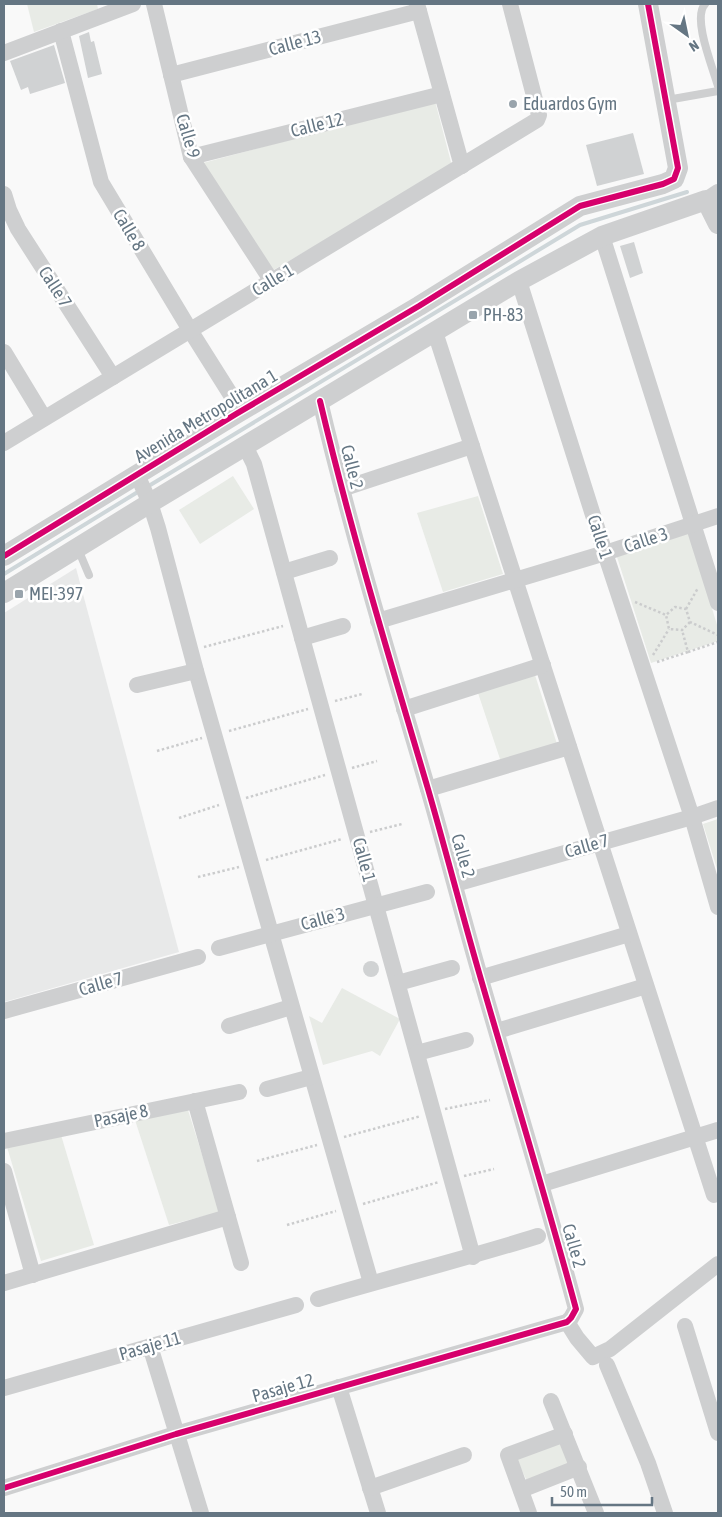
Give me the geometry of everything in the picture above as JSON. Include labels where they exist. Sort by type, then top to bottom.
[{"type":"street","points":[[4,53],[133,4]]},
{"type":"street","name":"Calle 9","points":[[154,4],[192,157],[271,280]]},
{"type":"street","name":"Calle 1","points":[[4,443],[537,120],[539,115],[510,4]]},
{"type":"street","points":[[648,4],[678,168],[674,179],[663,184],[580,206],[427,319],[472,446],[516,580],[714,1195]]},
{"type":"street","points":[[418,7],[462,166]]},
{"type":"street","name":"Calle 13","points":[[171,75],[418,7]]},
{"type":"street","name":"Calle 8","points":[[60,31],[101,182],[241,411]]},
{"type":"street","name":"Calle 12","points":[[192,157],[442,94]]},
{"type":"street","name":"Calle 7","points":[[4,194],[18,229],[113,377]]},
{"type":"street","points":[[712,196],[718,224]]},
{"type":"street","name":"Avenida Metropolitana 1","points":[[4,593],[70,534],[138,478],[241,411],[427,319],[519,282],[602,236],[712,196]]},
{"type":"street","points":[[602,236],[718,603]]},
{"type":"street","name":"Calle 1","points":[[519,282],[605,553],[692,817],[718,907]]},
{"type":"street","name":"Avenida Metropolitana 1","points":[[4,556],[70,534],[149,501],[320,401],[427,319]]},
{"type":"street","points":[[4,352],[44,418]]},
{"type":"street","name":"Calle 2","points":[[320,401],[378,621],[428,789],[480,978],[542,1184],[576,1309],[569,1320]]},
{"type":"street","name":"Calle 1","points":[[245,446],[254,464],[473,1257]]},
{"type":"street","points":[[342,489],[472,446]]},
{"type":"street","points":[[138,478],[149,501],[158,528],[190,650],[371,1283]]},
{"type":"street","name":"Calle 3","points":[[378,621],[605,553],[718,516]]},
{"type":"street","points":[[284,572],[330,558]]},
{"type":"street","points":[[300,630],[343,626]]},
{"type":"street","points":[[404,709],[543,666]]},
{"type":"street","points":[[136,685],[196,671]]},
{"type":"street","points":[[428,789],[569,747]]},
{"type":"street","name":"Calle 7","points":[[455,884],[718,808]]},
{"type":"street","name":"Calle 3","points":[[219,948],[427,892]]},
{"type":"street","points":[[480,978],[629,934]]},
{"type":"street","name":"Calle 7","points":[[4,1011],[198,957]]},
{"type":"street","points":[[398,983],[452,968]]},
{"type":"street","points":[[497,1031],[646,986]]},
{"type":"street","points":[[229,1026],[291,1007]]},
{"type":"street","points":[[417,1053],[466,1040]]},
{"type":"street","points":[[267,1089],[311,1077]]},
{"type":"street","name":"Pasaje 8","points":[[4,1141],[239,1092]]},
{"type":"street","points":[[195,1101],[241,1263]]},
{"type":"street","points":[[542,1184],[718,1130]]},
{"type":"street","points":[[4,1171],[33,1274]]},
{"type":"street","points":[[4,1283],[228,1217]]},
{"type":"street","points":[[318,1299],[371,1283],[473,1257],[538,1236]]},
{"type":"street","points":[[569,1320],[577,1338],[593,1358],[610,1349],[718,1264]]},
{"type":"street","name":"Pasaje 11","points":[[4,1388],[296,1305]]},
{"type":"street","name":"Pasaje 12","points":[[4,1488],[176,1434],[569,1320]]},
{"type":"street","points":[[685,1326],[718,1433]]},
{"type":"street","points":[[150,1346],[201,1513]]},
{"type":"street","points":[[607,1365],[648,1463],[665,1513]]},
{"type":"street","points":[[338,1388],[378,1513]]},
{"type":"street","points":[[551,1401],[596,1513]]},
{"type":"street","points":[[529,1513],[508,1455],[565,1434]]},
{"type":"street","points":[[370,1488],[464,1455]]},
{"type":"street","points":[[521,1490],[578,1467]]},
{"type":"lane","points":[[704,4],[701,8],[700,25],[718,86]]},
{"type":"lane","points":[[665,101],[718,91]]},
{"type":"lane","points":[[70,534],[89,575]]},
{"type":"path","points":[[710,577],[703,579],[686,608],[690,622],[718,635]]},
{"type":"path","points":[[621,602],[631,600],[666,616],[670,629],[650,660],[642,665]]},
{"type":"path","points":[[666,616],[675,607],[686,608]]},
{"type":"path","points":[[670,629],[682,630],[690,622]]},
{"type":"path","points":[[190,650],[300,630]]},
{"type":"path","points":[[682,630],[688,652]]},
{"type":"path","points":[[642,665],[718,642]]},
{"type":"path","points":[[157,751],[362,694]]},
{"type":"path","points":[[179,818],[377,761]]},
{"type":"path","points":[[198,877],[402,824]]},
{"type":"path","points":[[257,1161],[433,1112],[490,1100]]},
{"type":"path","points":[[287,1225],[452,1178],[494,1169]]},
{"type":"shaded area","points":[[27,4],[97,4],[98,9],[34,32]]},
{"type":"shaded area","points":[[435,101],[452,166],[270,272],[203,163]]},
{"type":"shaded area","points":[[233,476],[254,509],[200,544],[179,510]]},
{"type":"shaded area","points":[[478,496],[503,574],[443,592],[417,513]]},
{"type":"shaded area","points":[[689,533],[718,628],[718,641],[651,663],[617,557]]},
{"type":"shaded area","points":[[76,568],[179,952],[4,1002],[4,613]]},
{"type":"shaded area","points":[[535,675],[557,744],[501,762],[478,693]]},
{"type":"shaded area","points":[[718,819],[718,872],[703,824]]},
{"type":"shaded area","points":[[342,988],[400,1019],[380,1056],[372,1051],[323,1065],[309,1016],[322,1023]]},
{"type":"shaded area","points":[[188,1110],[220,1212],[169,1225],[135,1120]]},
{"type":"shaded area","points":[[61,1135],[94,1245],[41,1261],[7,1147]]},
{"type":"shaded area","points":[[562,1439],[573,1464],[527,1481],[515,1457]]},
{"type":"building","points":[[89,32],[91,42],[94,41],[102,74],[88,78],[79,36]]},
{"type":"building","points":[[54,45],[65,83],[30,94],[28,87],[21,90],[10,61]]},
{"type":"building","points":[[633,133],[644,174],[597,186],[586,145]]},
{"type":"building","points":[[634,242],[643,273],[630,278],[620,246]]},
{"type":"building","points":[[368,961],[374,961],[379,966],[377,975],[368,977],[363,972],[363,966]]},
{"type":"waterway","points":[[147,487],[580,225],[687,192]]},
{"type":"waterway","points":[[4,574],[141,490]]},
{"type":"cycle path","points":[[4,556],[236,414],[419,306],[580,206],[663,184],[674,179],[678,168],[648,4]]},
{"type":"cycle path","points":[[4,1488],[176,1434],[567,1322],[576,1309],[371,596],[320,401]]},
{"type":"place","name":"Eduardos Gym","points":[[513,104]]},
{"type":"place","name":"PH-83","points":[[473,315]]},
{"type":"place","name":"MEI-397","points":[[19,594]]}]
